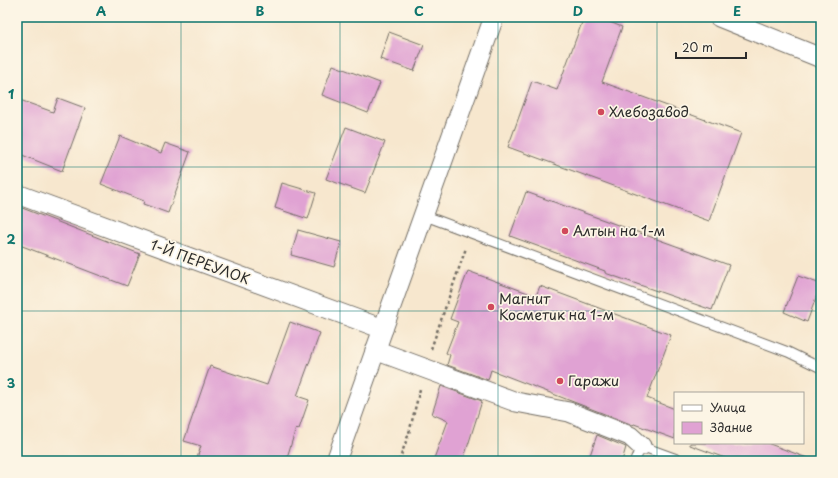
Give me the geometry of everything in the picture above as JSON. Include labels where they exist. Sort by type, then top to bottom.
[{"type":"street","points":[[336,461],[494,17]]},
{"type":"street","points":[[719,17],[821,58]]},
{"type":"street","name":"1-Й ПЕРЕУЛОК","points":[[17,194],[382,329]]},
{"type":"street","points":[[375,350],[516,402],[569,412],[630,436],[638,453]]},
{"type":"lane","points":[[423,215],[781,350],[821,368]]},
{"type":"lane","points":[[638,453],[682,461]]},
{"type":"path","points":[[814,17],[821,20]]},
{"type":"path","points":[[399,461],[409,433],[425,368],[471,233]]},
{"type":"building","name":"Хлебозавод","points":[[584,17],[597,17],[622,27],[602,82],[741,133],[709,221],[508,147],[532,81],[557,90]]},
{"type":"building","points":[[389,32],[424,45],[414,71],[380,59]]},
{"type":"building","points":[[333,65],[380,83],[368,113],[322,95]]},
{"type":"building","points":[[58,98],[85,108],[62,171],[17,153],[17,99],[53,112]]},
{"type":"building","points":[[346,127],[385,142],[365,193],[326,179]]},
{"type":"building","points":[[120,136],[161,153],[165,143],[190,152],[168,213],[143,204],[144,201],[101,184]]},
{"type":"building","points":[[282,183],[316,193],[308,219],[275,208]]},
{"type":"building","points":[[526,192],[729,265],[712,310],[605,273],[605,271],[510,236]]},
{"type":"building","points":[[17,206],[140,254],[127,286],[17,244]]},
{"type":"building","points":[[298,230],[341,242],[334,267],[291,255]]},
{"type":"building","points":[[468,271],[536,296],[540,286],[671,335],[647,398],[674,409],[674,439],[634,424],[633,425],[491,370],[488,380],[447,365],[450,355],[446,353],[458,322],[450,319]]},
{"type":"building","points":[[798,276],[821,284],[807,322],[784,312]]},
{"type":"building","points":[[290,322],[320,333],[297,396],[309,400],[299,429],[296,428],[286,461],[196,461],[201,446],[184,441],[210,366],[267,385]]},
{"type":"building","points":[[441,386],[482,401],[463,461],[433,461],[448,421],[432,414]]},
{"type":"building","points":[[597,435],[626,447],[622,461],[588,461]]},
{"type":"building","points":[[770,444],[810,459],[809,461],[733,461],[690,445]]},
{"type":"place","name":"Хлебозавод","points":[[601,112]]},
{"type":"place","name":"Алтын на 1-м","points":[[565,231]]},
{"type":"place","name":"Магнит Косметик на 1-м","points":[[491,307]]},
{"type":"place","name":"Гаражи","points":[[560,381]]}]
